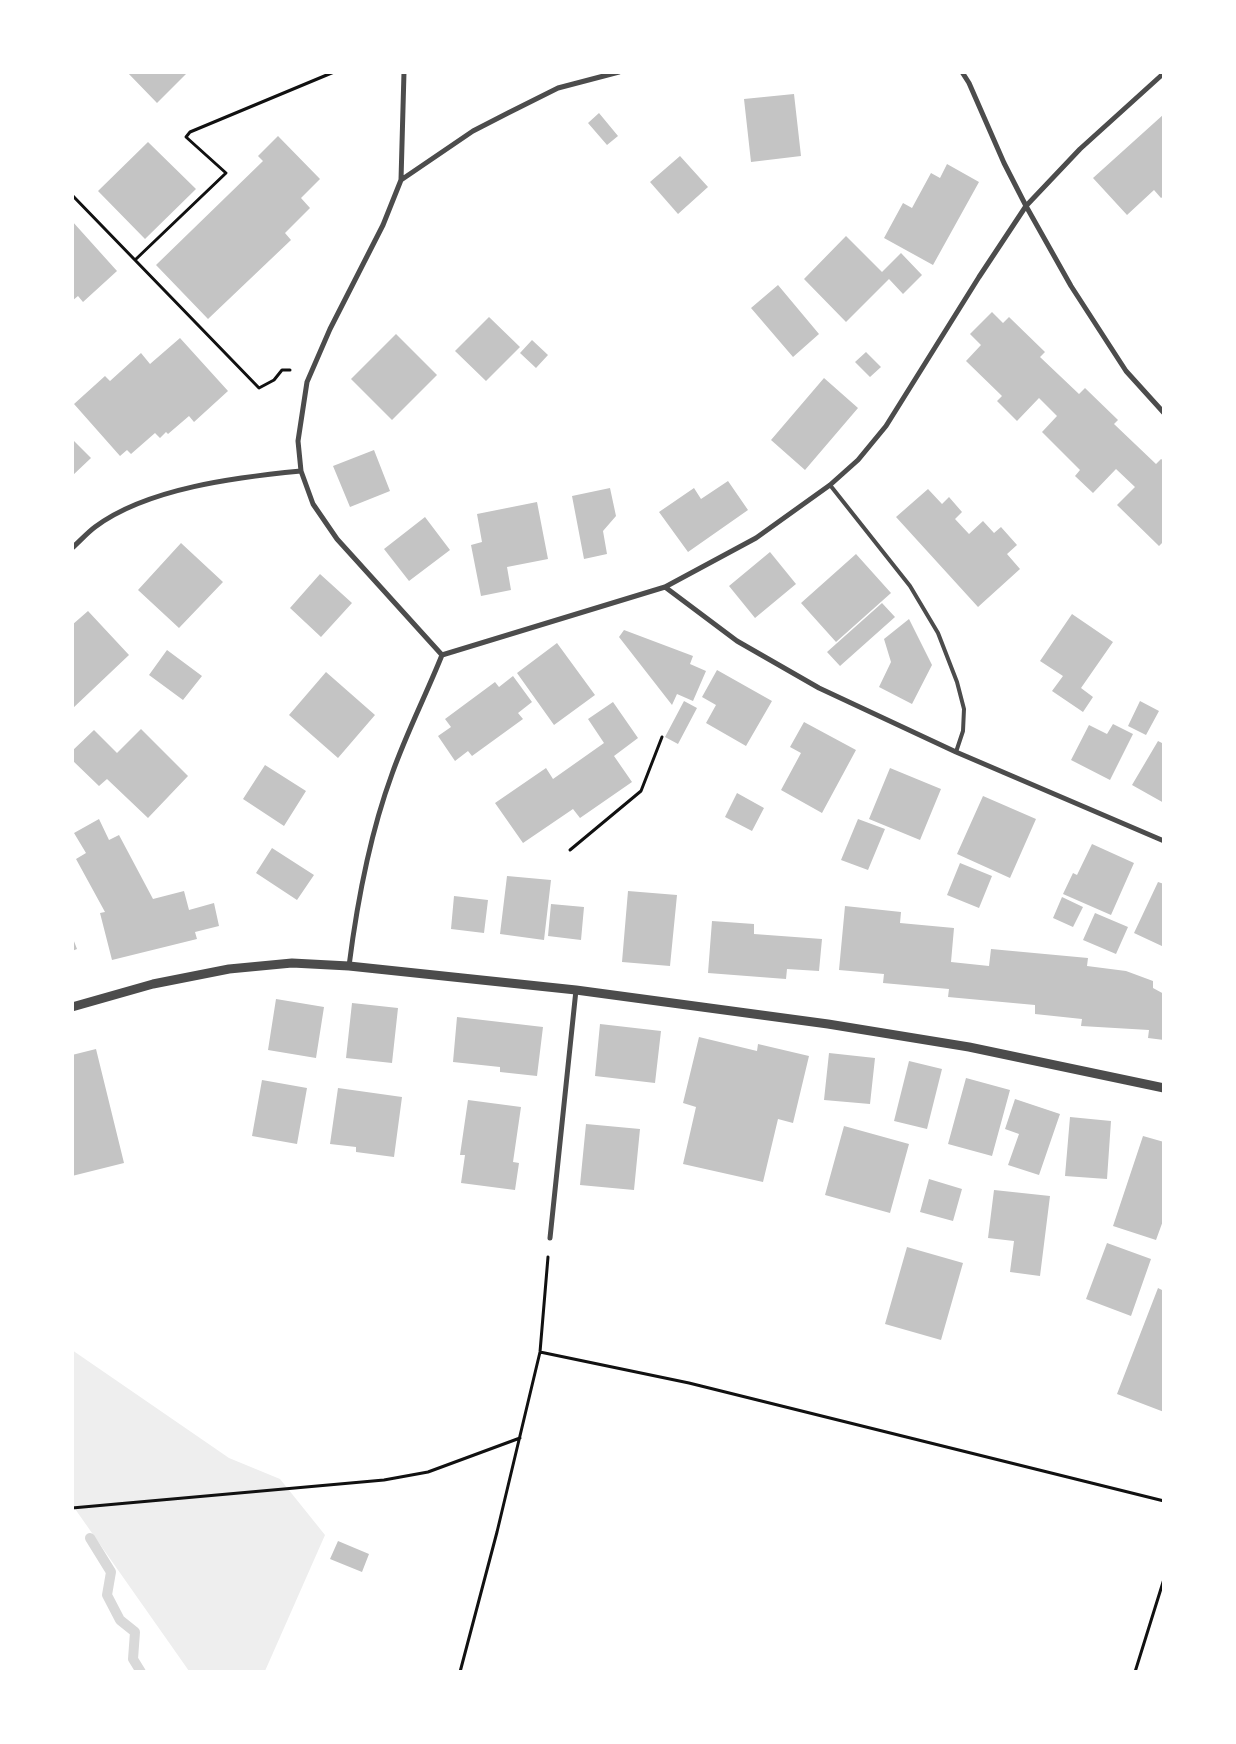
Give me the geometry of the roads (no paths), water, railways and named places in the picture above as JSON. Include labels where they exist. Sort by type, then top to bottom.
[{"type":"street","points":[[404,72],[401,180],[383,225],[330,329],[308,382],[298,441],[301,471],[313,504],[337,539],[442,655]]},
{"type":"street","points":[[401,180],[473,131],[558,88],[619,72]]},
{"type":"street","points":[[962,72],[969,83],[1004,163],[1071,286],[1126,371],[1164,413]]},
{"type":"street","points":[[442,655],[665,587],[756,538],[830,485],[858,460],[886,426],[979,276],[1026,206],[1080,149],[1164,73]]},
{"type":"street","points":[[72,548],[96,527],[134,504],[170,493],[252,476],[301,471]]},
{"type":"street","points":[[665,587],[737,641],[819,688],[956,752],[1164,841]]},
{"type":"street","points":[[350,966],[354,922],[371,846],[392,774],[442,655]]},
{"type":"street","points":[[72,1007],[153,984],[229,970],[292,963],[350,966],[576,990],[828,1024],[950,1044],[1164,1088]]},
{"type":"street","points":[[550,1238],[576,990]]},
{"type":"lane","points":[[830,485],[910,586],[938,633],[957,682],[964,709],[963,731],[956,752]]},
{"type":"waterway","points":[[90,1538],[111,1572],[107,1595],[120,1620],[135,1632],[133,1659],[141,1672]]}]
